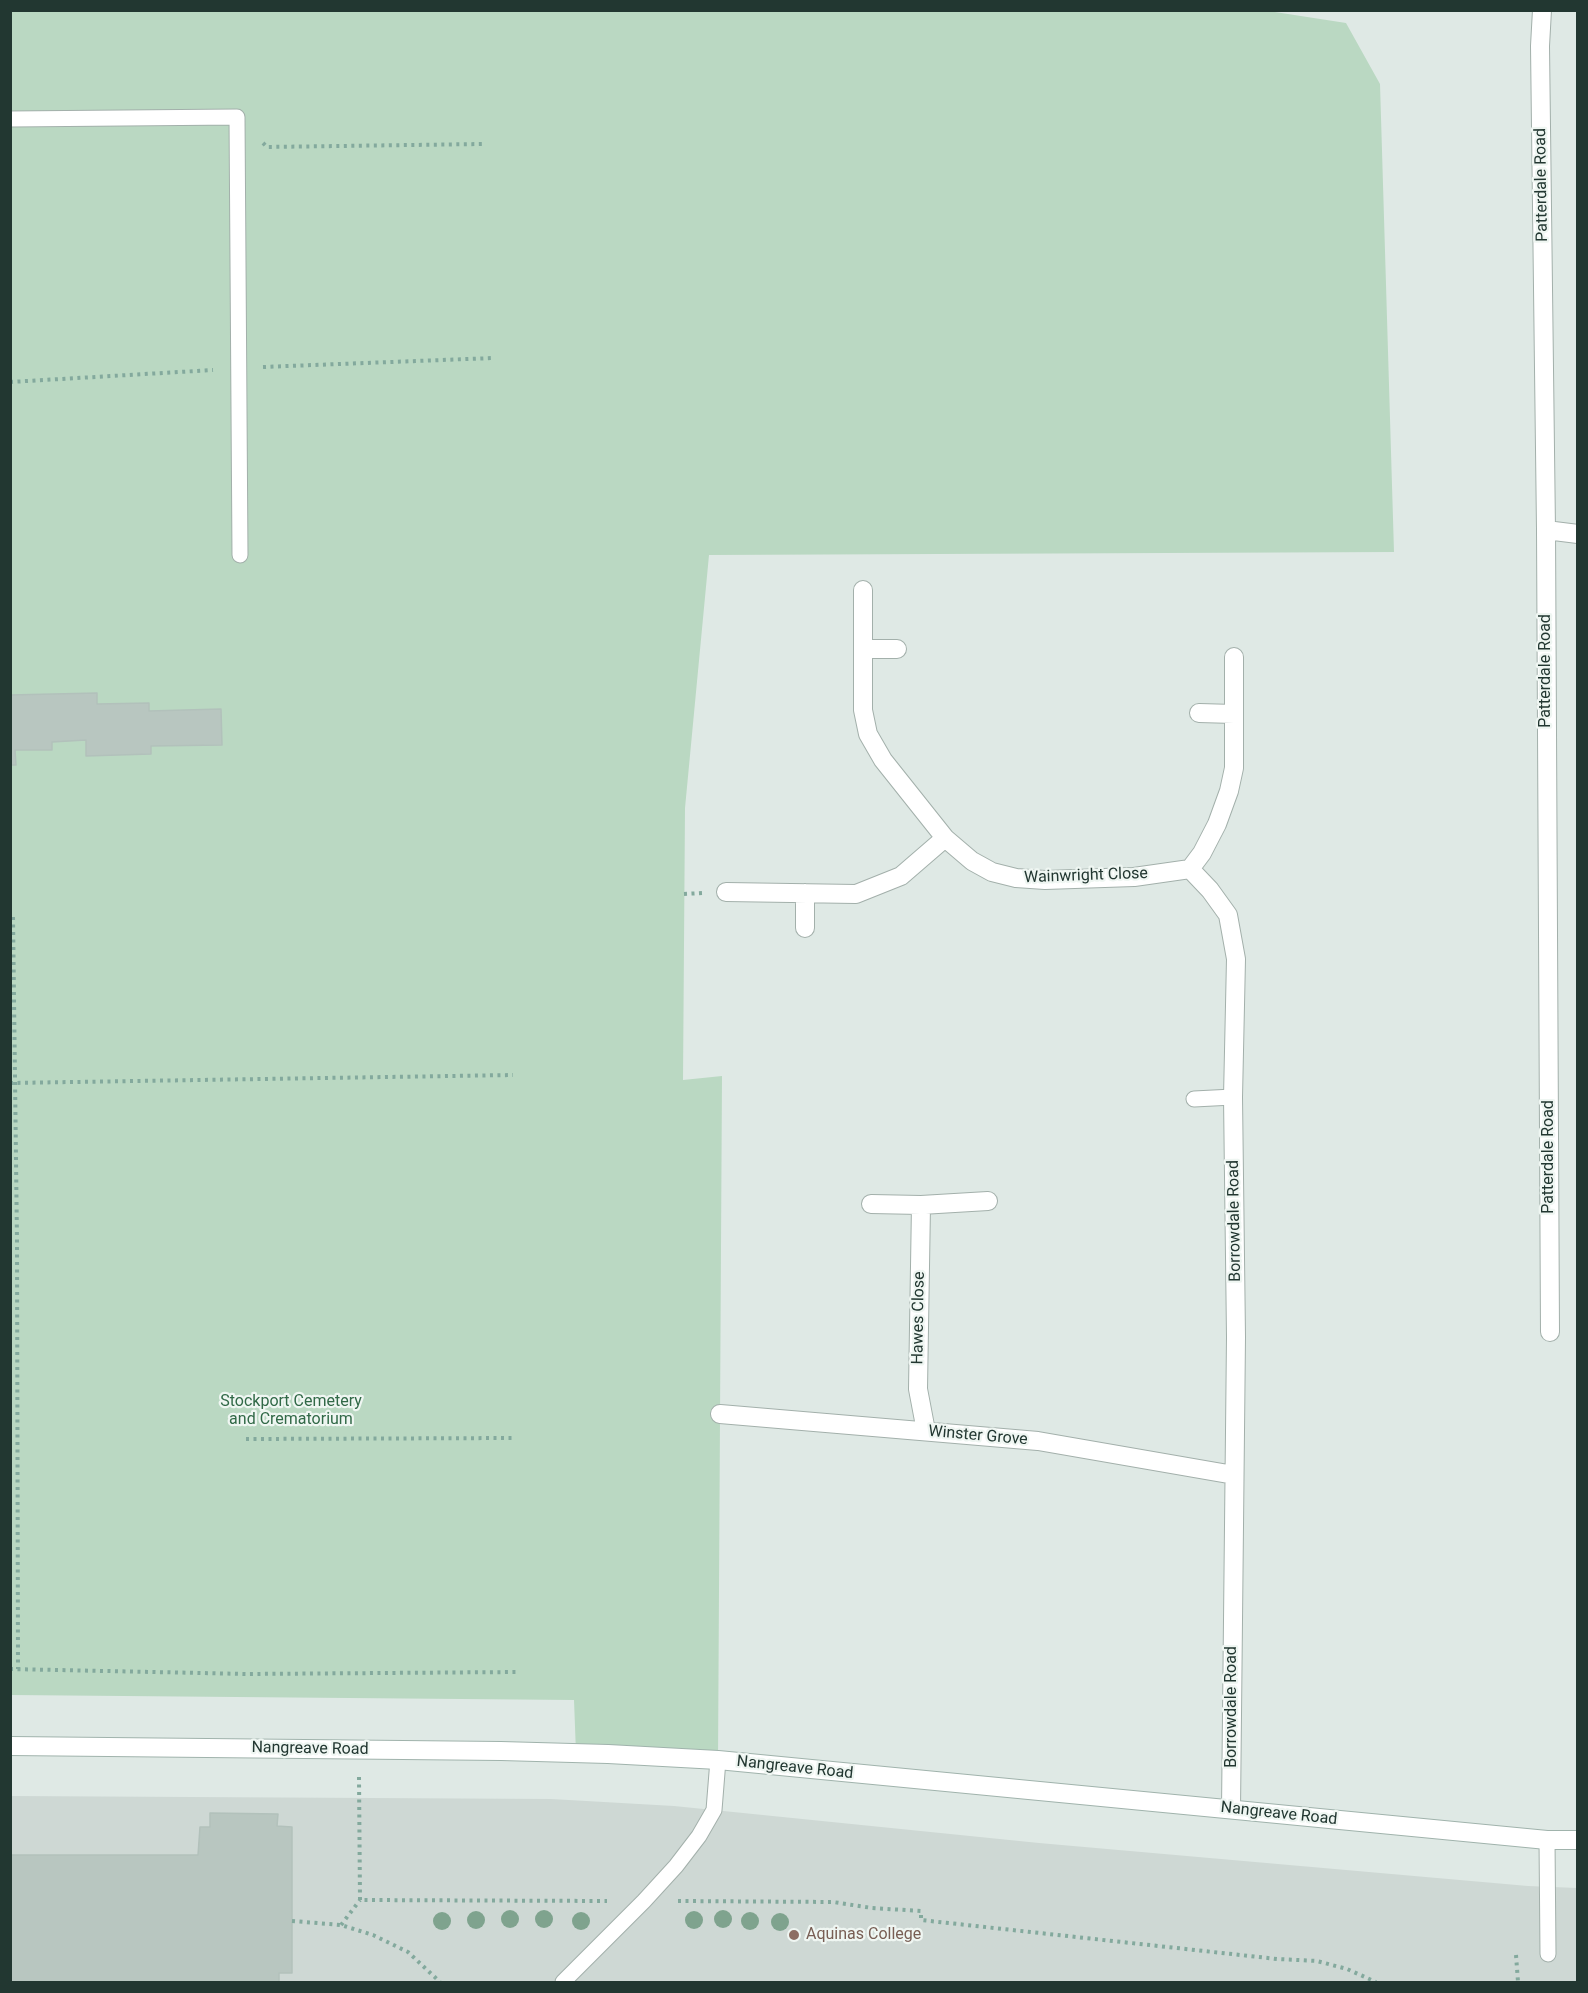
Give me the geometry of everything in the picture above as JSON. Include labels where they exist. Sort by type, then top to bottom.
[{"type":"street","name":"Patterdale Road","points":[[1542,10],[1540,46],[1546,530],[1550,1332]]},
{"type":"street","points":[[1546,530],[1578,534]]},
{"type":"street","name":"Wainwright Close","points":[[863,590],[863,710],[868,734],[883,760],[945,838],[972,861],[992,872],[1016,878],[1045,880],[1134,877],[1190,869]]},
{"type":"street","points":[[863,649],[897,649]]},
{"type":"street","points":[[1190,869],[1202,853],[1216,824],[1229,791],[1234,768],[1234,657]]},
{"type":"street","points":[[1198,713],[1234,714]]},
{"type":"street","points":[[726,892],[856,894],[901,876],[945,838]]},
{"type":"street","name":"Borrowdale Road","points":[[1190,869],[1210,890],[1228,915],[1236,960],[1233,1097],[1236,1336],[1231,1809]]},
{"type":"street","points":[[806,893],[806,928]]},
{"type":"street","points":[[871,1203],[921,1205],[988,1201]]},
{"type":"street","name":"Hawes Close","points":[[921,1205],[918,1389],[926,1431]]},
{"type":"street","name":"Winster Grove","points":[[720,1414],[1038,1441],[1234,1475]]},
{"type":"street","name":"Nangreave Road","points":[[10,1746],[358,1749],[608,1754],[718,1760],[1547,1840],[1578,1840]]},
{"type":"lane","points":[[10,119],[237,117],[240,555]]},
{"type":"lane","points":[[1194,1099],[1233,1097]]},
{"type":"lane","points":[[563,1983],[644,1901],[693,1844],[714,1810],[718,1760]]},
{"type":"lane","points":[[1547,1840],[1548,1954]]},
{"type":"path","points":[[237,117],[267,147],[483,144]]},
{"type":"path","points":[[10,382],[238,368],[493,358]]},
{"type":"path","points":[[13,916],[18,1670]]},
{"type":"path","points":[[13,1083],[513,1075]]},
{"type":"path","points":[[10,1434],[18,1434]]},
{"type":"path","points":[[246,1439],[516,1438]]},
{"type":"path","points":[[10,1669],[248,1674],[518,1672]]},
{"type":"path","points":[[341,1924],[360,1899],[358,1749]]},
{"type":"path","points":[[360,1899],[833,1902],[872,1908],[921,1911],[921,1920],[1277,1959],[1317,1960],[1347,1969],[1376,1983]]},
{"type":"path","points":[[292,1921],[341,1924],[373,1935],[408,1952],[440,1983]]},
{"type":"path","points":[[1516,1955],[1518,1983]]},
{"type":"shaded area","name":"Aquinas College","points":[[11,1796],[551,1799],[674,1806],[1039,1843],[1528,1886],[1577,1888],[1577,1982],[11,1982]]},
{"type":"green space","name":"Stockport Cemetery and Crematorium","points":[[1262,10],[1346,23],[1380,84],[1394,552],[709,555],[685,808],[683,1080],[722,1076],[718,1760],[576,1753],[574,1700],[11,1695],[11,11]]},
{"type":"building","points":[[97,693],[97,704],[149,703],[149,711],[221,709],[222,745],[151,746],[151,754],[86,756],[86,740],[52,742],[52,750],[15,750],[16,765],[10,765],[10,695]]},
{"type":"building","points":[[210,1813],[278,1814],[277,1826],[292,1827],[292,1973],[279,1973],[279,1982],[10,1982],[10,1855],[198,1855],[200,1827],[210,1827]]},
{"type":"place","name":"Aquinas College","points":[[794,1935]]}]
